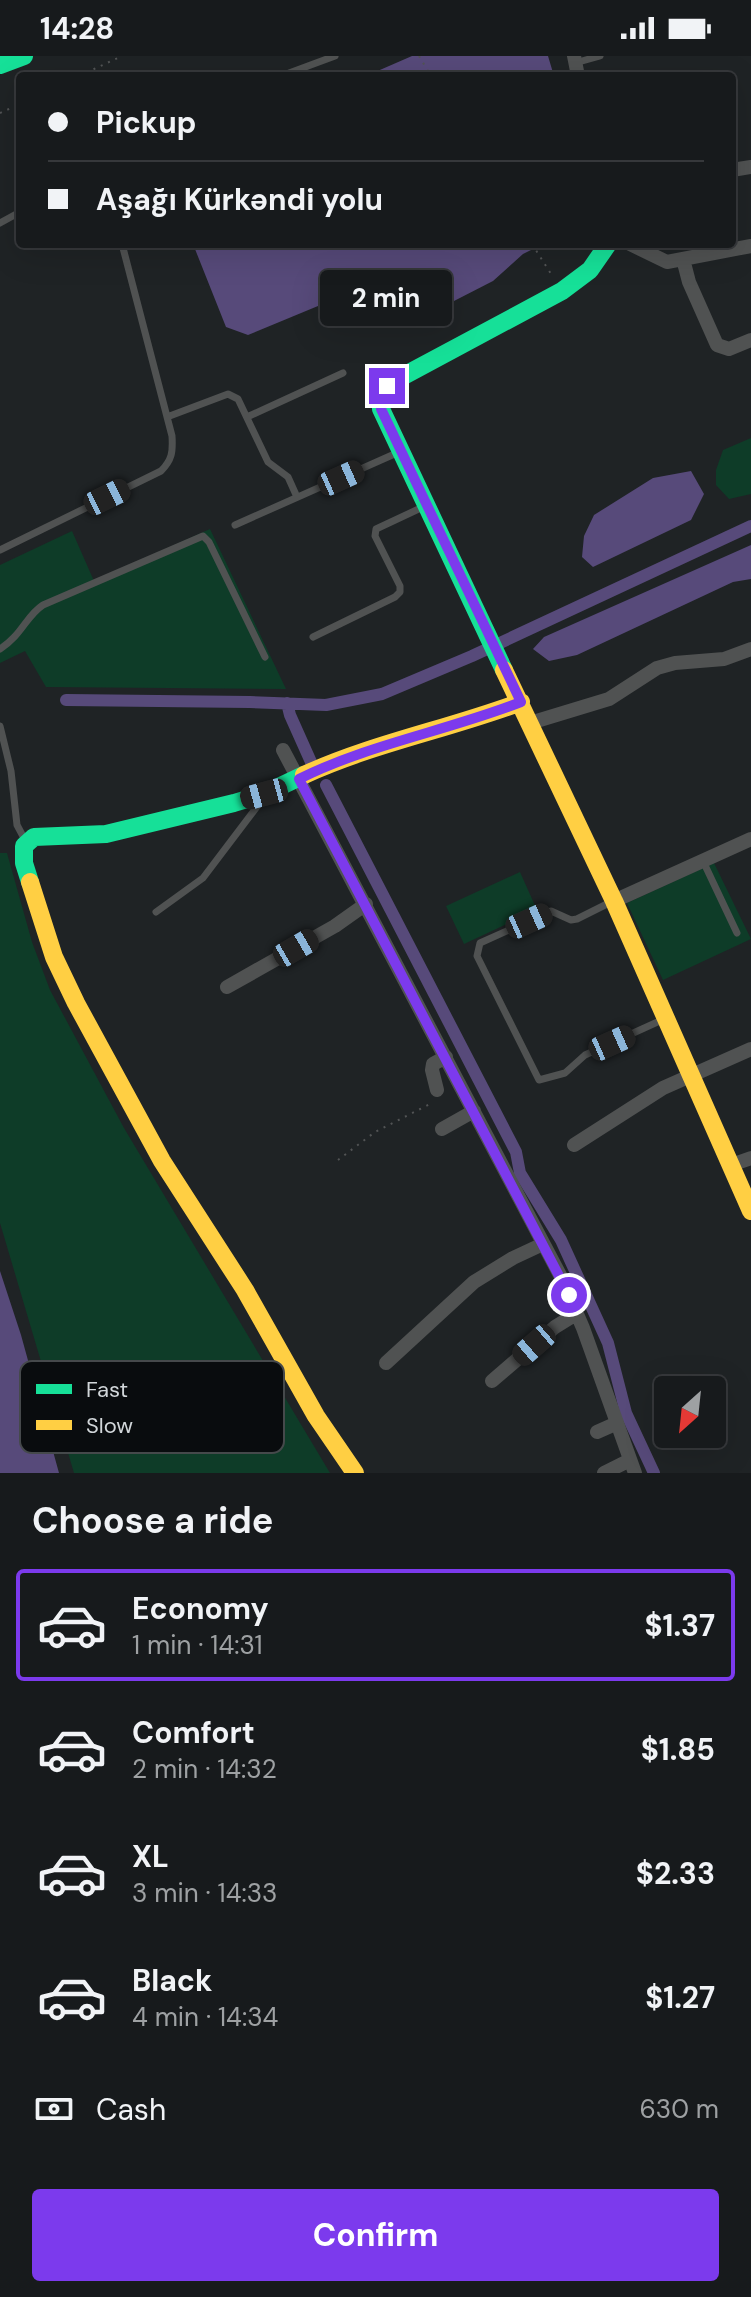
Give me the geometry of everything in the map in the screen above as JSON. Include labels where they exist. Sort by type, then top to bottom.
[{"type":"street","points":[[0,65],[24,56]]},
{"type":"street","points":[[642,248],[667,262],[751,246]]},
{"type":"street","points":[[605,248],[590,270],[562,291],[387,386],[381,409],[614,901],[751,1211]]},
{"type":"street","points":[[683,259],[689,282],[717,345],[729,349],[751,340]]},
{"type":"street","points":[[530,723],[609,699],[657,668],[675,663],[724,659],[750,652]]},
{"type":"street","points":[[355,1473],[316,1416],[245,1290],[162,1161],[76,1003],[54,957],[24,863],[26,841],[44,835],[106,834],[264,794],[368,749],[473,720],[521,702]]},
{"type":"street","points":[[283,750],[446,1057],[576,1314],[632,1466],[604,1473]]},
{"type":"street","points":[[614,901],[751,839]]},
{"type":"street","points":[[227,987],[327,931],[366,904]]},
{"type":"street","points":[[574,1145],[663,1088],[751,1049]]},
{"type":"street","points":[[436,1096],[433,1064],[446,1057]]},
{"type":"street","points":[[442,1129],[474,1111]]},
{"type":"street","points":[[731,1165],[751,1158]]},
{"type":"street","points":[[386,1363],[474,1282],[543,1244]]},
{"type":"street","points":[[492,1381],[555,1327],[576,1314]]},
{"type":"street","points":[[597,1432],[615,1424]]},
{"type":"lane","points":[[292,72],[335,56]]},
{"type":"lane","points":[[576,65],[600,56]]},
{"type":"lane","points":[[0,550],[161,471],[173,451],[123,248]]},
{"type":"lane","points":[[247,417],[343,373]]},
{"type":"lane","points":[[167,417],[228,394],[238,399],[268,462],[288,477],[297,497]]},
{"type":"lane","points":[[235,525],[401,451]]},
{"type":"lane","points":[[313,637],[400,592],[400,586],[375,536],[376,529],[427,505]]},
{"type":"lane","points":[[0,649],[19,635],[33,612],[43,605],[203,536],[209,542],[265,657]]},
{"type":"lane","points":[[0,726],[11,771],[17,825],[26,841]]},
{"type":"lane","points":[[156,912],[203,878],[233,836],[258,810],[264,794]]},
{"type":"lane","points":[[703,861],[737,933]]},
{"type":"lane","points":[[614,901],[571,920],[551,911],[480,943],[477,956],[539,1080],[565,1073],[585,1055],[666,1018]]},
{"type":"path","points":[[88,72],[122,56]]},
{"type":"path","points":[[535,248],[562,291]]},
{"type":"path","points":[[338,1160],[375,1132],[436,1096]]},
{"type":"green space","points":[[751,438],[751,494],[729,499],[716,485],[716,470],[723,450]]},
{"type":"green space","points":[[210,529],[286,689],[46,687],[25,651],[0,663],[0,565],[72,531],[94,581]]},
{"type":"green space","points":[[0,853],[7,853],[32,942],[50,990],[124,1128],[263,1361],[41,1361],[0,1223]]},
{"type":"green space","points":[[714,863],[751,939],[663,980],[627,903]]},
{"type":"green space","points":[[520,872],[537,910],[464,944],[446,906]]},
{"type":"green space","points":[[284,1396],[330,1473],[74,1473],[68,1453],[284,1453]]},
{"type":"shaded area","points":[[412,56],[548,56],[553,72],[375,72]]},
{"type":"shaded area","points":[[195,248],[535,248],[523,254],[493,281],[454,301],[424,304],[378,279],[363,286],[352,277],[339,278],[328,288],[318,306],[248,335],[226,327]]},
{"type":"shaded area","points":[[691,471],[704,494],[691,520],[593,567],[582,557],[584,536],[594,515],[653,478]]},
{"type":"shaded area","points":[[751,545],[751,579],[733,582],[577,655],[549,661],[533,649],[544,637]]},
{"type":"shaded area","points":[[0,1271],[28,1361],[20,1361],[20,1453],[53,1453],[59,1473],[0,1473]]},
{"type":"waterway","points":[[66,700],[326,705],[382,694],[472,656],[751,526]]},
{"type":"waterway","points":[[287,703],[311,762]]},
{"type":"waterway","points":[[326,785],[516,1152],[520,1173],[561,1240],[608,1343],[626,1413],[654,1473]]},
{"type":"traffic: fast","points":[[0,65],[24,56]]},
{"type":"traffic: fast","points":[[504,670],[381,409],[383,393],[394,381],[562,291],[590,270],[605,248]]},
{"type":"traffic: fast","points":[[30,882],[24,863],[24,846],[34,837],[106,834],[234,803],[264,794],[304,775]]},
{"type":"traffic: slow","points":[[504,670],[614,901],[751,1211]]},
{"type":"traffic: slow","points":[[304,775],[357,754],[521,702]]},
{"type":"traffic: slow","points":[[30,882],[54,957],[162,1161],[245,1290],[316,1416],[355,1473]]},
{"type":"route","points":[[387,386],[381,409],[521,702],[473,720],[368,749],[299,779],[569,1295]]}]
